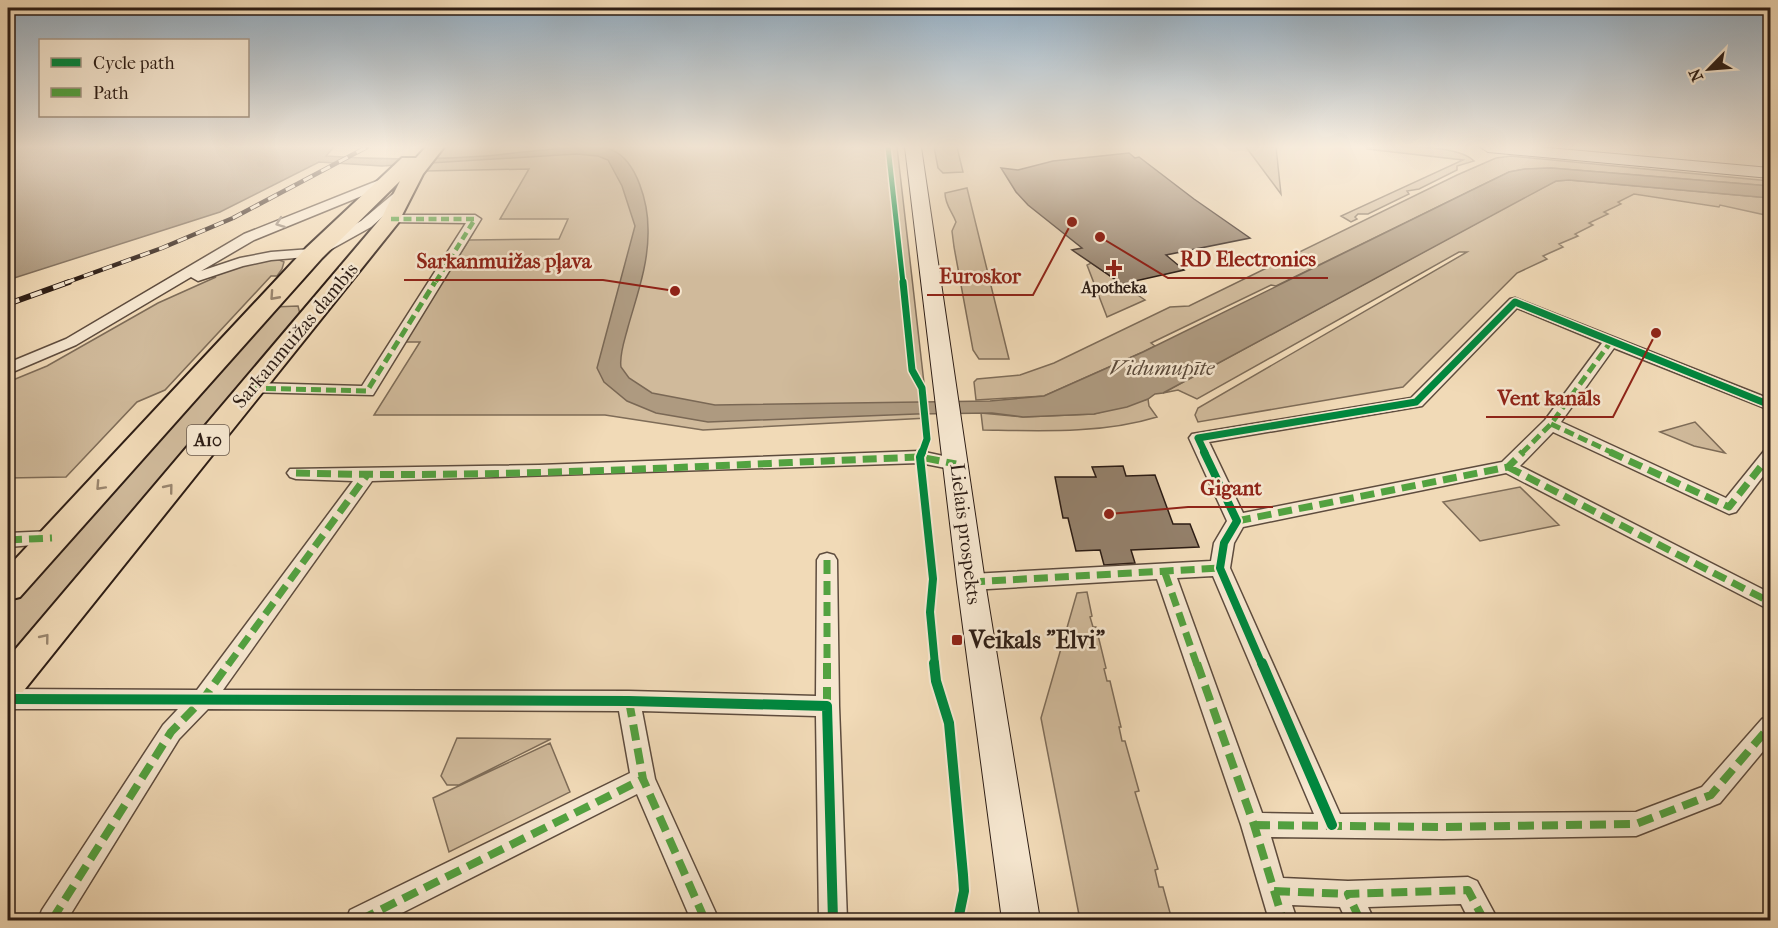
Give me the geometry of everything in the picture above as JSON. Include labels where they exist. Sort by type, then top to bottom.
[{"type":"main road","name":"Sarkanmuižas dambis","points":[[8,588],[314,253],[388,190]]},
{"type":"main road","name":"Sarkanmuižas dambis","points":[[8,683],[391,219],[399,190]]},
{"type":"main road","name":"Lielais prospekts","points":[[919,190],[971,582],[1021,921]]},
{"type":"street","points":[[8,369],[71,342],[249,237],[371,190]]},
{"type":"street","points":[[251,388],[367,390],[476,219],[391,219]]},
{"type":"street","points":[[249,237],[246,245],[252,253],[271,256]]},
{"type":"street","points":[[141,302],[206,273],[240,262],[271,256],[314,253]]},
{"type":"street","points":[[1237,521],[1198,438],[1416,402],[1515,302],[1770,405]]},
{"type":"street","points":[[1332,825],[1220,568],[1224,543],[1237,521],[1508,467],[1551,424],[1612,340]]},
{"type":"street","points":[[1551,424],[1729,507],[1770,455]]},
{"type":"street","points":[[296,473],[367,475],[562,471],[920,457],[955,451]]},
{"type":"street","points":[[1508,467],[1770,602]]},
{"type":"street","points":[[52,921],[171,732],[204,698],[367,475]]},
{"type":"street","points":[[8,540],[52,538]]},
{"type":"street","points":[[827,560],[827,706],[833,921]]},
{"type":"street","points":[[971,582],[1165,573],[1220,568]]},
{"type":"street","points":[[1165,573],[1254,825],[1283,921]]},
{"type":"street","points":[[8,699],[629,701],[827,706]]},
{"type":"street","points":[[629,701],[644,779],[705,921]]},
{"type":"street","points":[[1254,825],[1443,827],[1636,824],[1711,795],[1770,726]]},
{"type":"street","points":[[360,921],[644,779]]},
{"type":"street","points":[[1274,891],[1348,894],[1468,890],[1484,921]]},
{"type":"street","points":[[1348,894],[1360,921]]},
{"type":"shaded area","points":[[517,190],[902,190],[928,418],[703,430],[605,415],[374,415],[420,342],[403,342],[469,240],[559,239],[568,219],[500,219]]},
{"type":"shaded area","points":[[968,190],[1009,359],[979,359],[973,350],[954,247],[952,231],[956,222],[947,205],[945,193]]},
{"type":"shaded area","points":[[1397,190],[1411,190],[1407,191],[1409,194],[1368,214],[1358,214],[1355,217],[1357,219],[1351,222],[1341,216]]},
{"type":"shaded area","points":[[1426,190],[1472,190],[1276,286],[1271,285],[1151,343],[1155,346],[1143,352],[1044,396],[976,400],[974,382],[977,379],[1020,375],[1054,363],[1170,307],[1189,306]]},
{"type":"shaded area","points":[[1684,190],[1770,198],[1770,216],[1720,205],[1719,207],[1634,194],[1618,202],[1621,204],[1604,212],[1608,214],[1589,223],[1593,225],[1575,234],[1578,236],[1559,244],[1563,247],[1543,256],[1547,259],[1517,273],[1403,387],[1198,422],[1195,415],[1198,408],[1467,252],[1459,252],[1197,399],[1178,390],[1163,393],[1536,191]]},
{"type":"shaded area","points":[[277,259],[284,262],[277,276],[271,276],[165,390],[137,402],[66,477],[8,478],[8,382],[47,366],[158,303],[216,277],[210,277],[245,264]]},
{"type":"shaded area","points":[[1091,263],[1145,300],[1107,317],[1087,265]]},
{"type":"shaded area","points":[[298,306],[300,314],[8,663],[8,599],[262,314],[273,307]]},
{"type":"shaded area","points":[[1148,399],[1149,406],[1157,417],[1115,426],[1071,430],[983,430],[981,413],[1023,417],[1094,414]]},
{"type":"shaded area","points":[[1695,422],[1725,453],[1694,446],[1660,432]]},
{"type":"shaded area","points":[[1520,487],[1559,525],[1480,541],[1443,502]]},
{"type":"shaded area","points":[[1087,592],[1092,616],[1090,617],[1093,627],[1096,627],[1107,681],[1110,681],[1122,741],[1125,741],[1139,791],[1135,792],[1158,869],[1155,870],[1159,887],[1163,887],[1172,920],[1080,920],[1041,718],[1077,593]]},
{"type":"shaded area","points":[[457,738],[551,739],[459,785],[447,785],[441,776]]},
{"type":"shaded area","points":[[550,743],[570,792],[449,852],[433,798]]},
{"type":"water","name":"Vidumupīte","points":[[8,190],[263,190],[220,212],[8,280]]},
{"type":"water","name":"Vidumupīte","points":[[623,190],[641,190],[646,208],[648,242],[639,291],[623,347],[621,367],[629,378],[652,393],[715,405],[990,401],[1044,396],[1143,352],[1472,190],[1539,190],[1163,393],[1155,394],[1127,407],[1094,414],[1023,417],[992,413],[916,414],[708,422],[656,413],[627,401],[604,382],[597,368],[635,226]]},
{"type":"water","name":"Vidumupīte","points":[[1684,190],[1770,190],[1770,198]]},
{"type":"building","points":[[1015,190],[1183,190],[1250,238],[1166,255],[1184,270],[1122,284],[1072,250],[1082,248],[1028,205]]},
{"type":"building","points":[[1123,466],[1126,476],[1155,475],[1173,524],[1190,524],[1199,547],[1131,550],[1135,563],[1104,565],[1100,550],[1076,551],[1068,518],[1063,518],[1055,477],[1096,477],[1092,467]]},
{"type":"railway","points":[[65,283],[162,248],[233,218],[285,190]]},
{"type":"railway","points":[[8,304],[69,282]]},
{"type":"marked path","points":[[251,388],[367,391],[475,219],[391,219]]},
{"type":"marked path","points":[[1237,521],[1508,467],[1551,424],[1612,340]]},
{"type":"marked path","points":[[1551,424],[1729,507],[1770,455]]},
{"type":"marked path","points":[[296,473],[367,475],[539,471],[920,457],[956,464]]},
{"type":"marked path","points":[[1508,467],[1770,602]]},
{"type":"marked path","points":[[52,920],[171,732],[204,698],[367,475]]},
{"type":"marked path","points":[[8,540],[52,538]]},
{"type":"marked path","points":[[827,560],[827,706]]},
{"type":"marked path","points":[[971,582],[1220,568]]},
{"type":"marked path","points":[[1165,573],[1254,825],[1283,920]]},
{"type":"marked path","points":[[629,701],[643,779],[705,920]]},
{"type":"marked path","points":[[1254,825],[1443,827],[1636,824],[1711,795],[1770,726]]},
{"type":"marked path","points":[[360,920],[643,779]]},
{"type":"marked path","points":[[1360,920],[1348,894],[1468,890],[1484,920]]},
{"type":"marked path","points":[[1274,891],[1348,894]]},
{"type":"cycle path","points":[[893,190],[912,370],[922,388],[927,439],[920,457],[933,579],[930,612],[936,681],[949,723],[963,875],[964,891],[958,920]]},
{"type":"cycle path","points":[[1332,825],[1220,568],[1224,543],[1237,521],[1198,438],[1416,402],[1515,302],[1770,405]]},
{"type":"cycle path","points":[[8,699],[629,701],[827,706],[833,920]]},
{"type":"place","name":"Euroskor","points":[[1072,222]]},
{"type":"place","name":"RD Electronics","points":[[1100,237]]},
{"type":"place","name":"Apotheka","points":[[1114,268]]},
{"type":"place","name":"Sarkanmuižas pļava","points":[[675,291]]},
{"type":"place","name":"Vent kanāls","points":[[1656,333]]},
{"type":"place","name":"Gigant","points":[[1109,514]]},
{"type":"place","name":"Veikals \"Elvi\"","points":[[957,640]]}]
